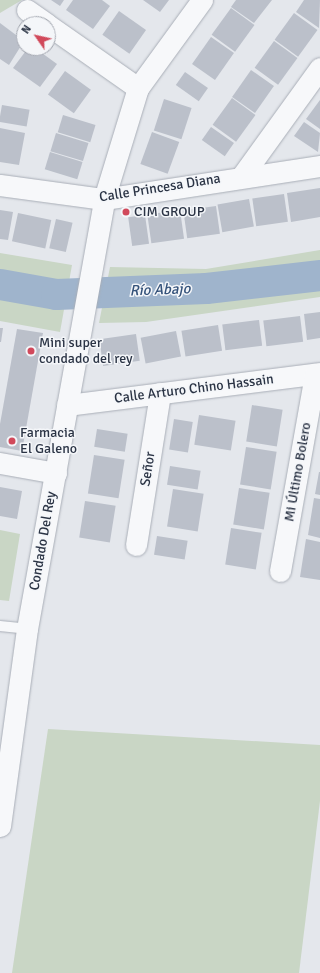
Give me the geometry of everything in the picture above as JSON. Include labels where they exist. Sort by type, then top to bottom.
[{"type":"street","name":"Condado Del Rey","points":[[0,826],[27,629],[104,199],[138,88],[202,0]]},
{"type":"street","points":[[27,10],[36,16]]},
{"type":"street","points":[[56,30],[138,88]]},
{"type":"street","points":[[242,176],[320,68]]},
{"type":"street","name":"Calle Princesa Diana","points":[[0,185],[104,199],[242,176],[320,166]]},
{"type":"street","name":"Calle Arturo Chino Hassain","points":[[67,405],[318,374]]},
{"type":"street","name":"Mi Último Bolero","points":[[280,571],[318,374]]},
{"type":"street","name":"Señor","points":[[136,545],[160,393]]},
{"type":"street","points":[[0,463],[56,473]]},
{"type":"lane","points":[[0,626],[27,629]]},
{"type":"green space","points":[[0,0],[22,0],[0,13]]},
{"type":"green space","points":[[320,250],[320,297],[146,322],[99,323],[110,267],[206,269]]},
{"type":"green space","points":[[0,253],[72,265],[60,332],[0,321]]},
{"type":"green space","points":[[0,530],[20,534],[9,601],[0,600]]},
{"type":"green space","points":[[48,729],[320,745],[320,801],[299,973],[12,973]]},
{"type":"building","points":[[51,0],[64,0],[60,6]]},
{"type":"building","points":[[73,0],[102,0],[110,6],[93,29],[66,10]]},
{"type":"building","points":[[143,0],[169,0],[160,12]]},
{"type":"building","points":[[236,0],[272,0],[254,23],[231,7]]},
{"type":"building","points":[[304,0],[320,0],[319,28],[296,12]]},
{"type":"building","points":[[231,8],[254,25],[235,52],[212,35]]},
{"type":"building","points":[[119,11],[146,30],[129,54],[102,35]]},
{"type":"building","points":[[294,13],[317,30],[298,57],[275,40]]},
{"type":"building","points":[[0,23],[16,35],[16,54],[9,65],[0,59]]},
{"type":"building","points":[[211,37],[234,53],[215,80],[192,64]]},
{"type":"building","points":[[274,41],[297,58],[278,85],[255,68]]},
{"type":"building","points":[[22,56],[46,56],[57,64],[40,87],[13,68]]},
{"type":"building","points":[[251,70],[274,86],[255,113],[232,97]]},
{"type":"building","points":[[65,71],[91,90],[74,113],[48,94]]},
{"type":"building","points":[[185,72],[208,88],[199,101],[176,85]]},
{"type":"building","points":[[232,98],[255,115],[236,142],[213,125]]},
{"type":"building","points":[[164,99],[192,108],[181,139],[154,130]]},
{"type":"building","points":[[320,100],[320,129],[306,119]]},
{"type":"building","points":[[2,105],[30,110],[27,127],[0,122]]},
{"type":"building","points":[[63,115],[96,125],[90,142],[58,132]]},
{"type":"building","points":[[304,122],[320,133],[318,152],[294,136]]},
{"type":"building","points":[[211,127],[234,143],[225,156],[202,140]]},
{"type":"building","points":[[0,128],[25,133],[19,165],[0,162]]},
{"type":"building","points":[[152,132],[179,142],[168,174],[140,164]]},
{"type":"building","points":[[56,133],[89,143],[83,161],[50,151]]},
{"type":"building","points":[[50,152],[83,162],[77,179],[45,169]]},
{"type":"building","points":[[320,188],[320,217],[291,222],[287,193]]},
{"type":"building","points":[[284,194],[288,222],[256,226],[252,198]]},
{"type":"building","points":[[249,199],[254,227],[222,232],[217,205]]},
{"type":"building","points":[[216,206],[220,234],[187,238],[183,211]]},
{"type":"building","points":[[0,210],[13,212],[8,240],[0,239]]},
{"type":"building","points":[[180,210],[184,239],[151,243],[147,215]]},
{"type":"building","points":[[18,213],[51,220],[45,248],[12,241]]},
{"type":"building","points":[[145,215],[149,244],[132,246],[128,217]]},
{"type":"building","points":[[56,219],[73,223],[66,252],[49,248]]},
{"type":"building","points":[[320,312],[320,338],[307,340],[304,314]]},
{"type":"building","points":[[300,316],[303,342],[266,346],[263,321]]},
{"type":"building","points":[[259,320],[262,346],[225,350],[222,325]]},
{"type":"building","points":[[218,325],[222,351],[186,356],[181,331]]},
{"type":"building","points":[[0,328],[3,328],[1,342],[0,342]]},
{"type":"building","points":[[17,329],[43,333],[22,451],[0,447],[0,424]]},
{"type":"building","points":[[176,331],[181,357],[146,363],[141,338]]},
{"type":"building","points":[[136,334],[140,361],[103,366],[99,339]]},
{"type":"building","points":[[252,405],[283,410],[277,446],[246,442]]},
{"type":"building","points":[[199,415],[236,421],[231,450],[194,445]]},
{"type":"building","points":[[174,419],[193,422],[188,453],[169,450]]},
{"type":"building","points":[[97,429],[128,434],[125,452],[94,447]]},
{"type":"building","points":[[246,447],[277,452],[271,489],[240,485]]},
{"type":"building","points":[[94,455],[125,460],[119,498],[88,494]]},
{"type":"building","points":[[170,466],[201,471],[198,490],[167,485]]},
{"type":"building","points":[[320,472],[320,495],[315,494]]},
{"type":"building","points":[[0,487],[22,491],[17,519],[0,516]]},
{"type":"building","points":[[239,488],[270,493],[264,529],[233,525]]},
{"type":"building","points":[[173,489],[204,494],[198,531],[167,527]]},
{"type":"building","points":[[314,498],[320,499],[320,538],[308,535]]},
{"type":"building","points":[[85,501],[116,506],[110,542],[79,538]]},
{"type":"building","points":[[231,528],[262,533],[256,569],[225,565]]},
{"type":"building","points":[[157,536],[188,541],[185,560],[154,555]]},
{"type":"building","points":[[306,539],[320,542],[320,580],[300,577]]},
{"type":"waterway","name":"Río Abajo","points":[[0,284],[56,294],[206,288],[320,275]]},
{"type":"place","name":"CIM GROUP","points":[[126,212]]},
{"type":"place","name":"Mini super condado del rey","points":[[31,351]]},
{"type":"place","name":"Farmacia El Galeno","points":[[12,441]]}]
